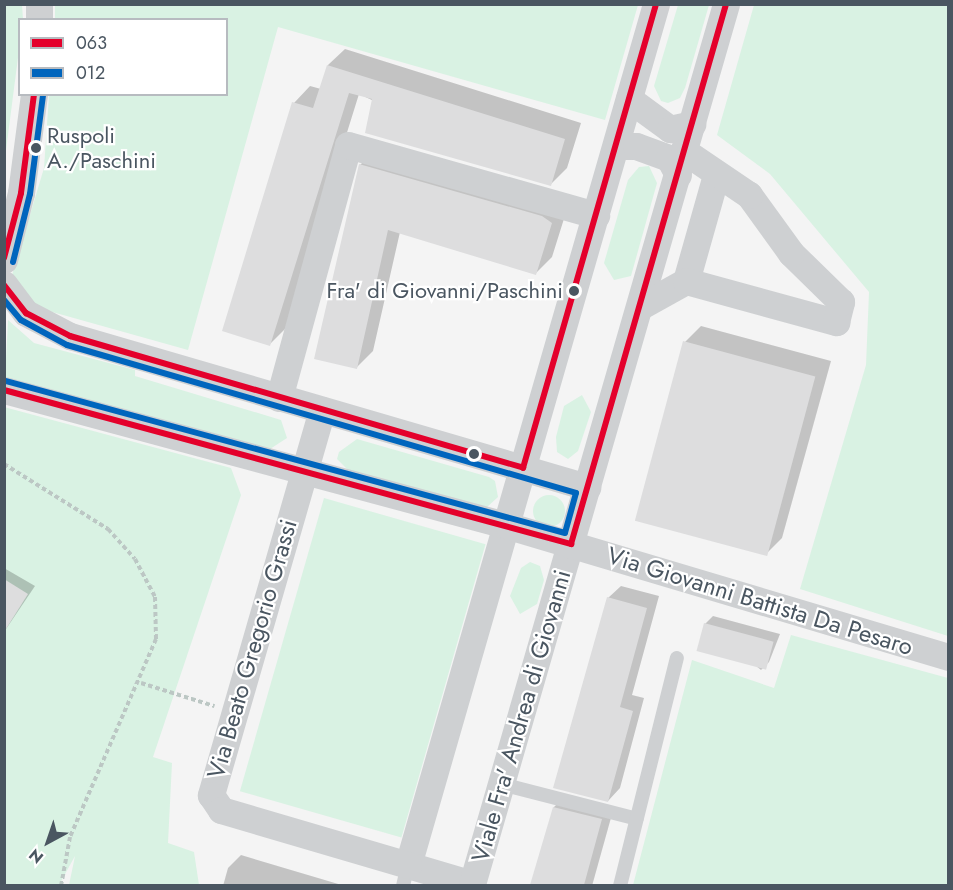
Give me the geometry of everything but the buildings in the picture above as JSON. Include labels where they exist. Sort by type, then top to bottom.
[{"type":"street","points":[[406,875],[656,4]]},
{"type":"street","name":"Viale Fra' Andrea di Giovanni","points":[[406,875],[472,885],[641,306],[726,4]]},
{"type":"street","points":[[4,260],[21,193],[34,96]]},
{"type":"street","points":[[629,99],[670,129],[692,124]]},
{"type":"street","points":[[279,398],[348,145],[596,215]]},
{"type":"street","points":[[616,146],[636,146],[716,175],[749,195],[791,253],[841,302],[836,322],[686,281],[641,306]]},
{"type":"street","points":[[686,281],[716,175]]},
{"type":"street","points":[[4,284],[22,310],[60,333],[587,487]]},
{"type":"street","name":"Via Giovanni Battista Da Pesaro","points":[[4,390],[508,526],[948,657]]},
{"type":"street","name":"Via Beato Gregorio Grassi","points":[[322,410],[211,780],[214,804],[406,875]]},
{"type":"lane","points":[[620,885],[677,658]]},
{"type":"lane","points":[[501,784],[637,819]]},
{"type":"path","points":[[4,464],[108,529],[135,559],[155,597],[156,639],[141,683],[70,837],[61,885]]},
{"type":"path","points":[[141,683],[232,712]]},
{"type":"green space","points":[[5,4],[22,5],[23,18],[18,18],[18,58],[5,158]]},
{"type":"green space","points":[[55,5],[638,5],[605,120],[278,27],[188,350],[38,308],[12,275],[44,168],[49,96],[228,96],[228,18],[55,18]]},
{"type":"green space","points":[[678,5],[709,5],[685,88],[680,98],[668,103],[661,101],[654,86]]},
{"type":"green space","points":[[754,5],[948,5],[948,636],[800,589],[866,365],[869,292],[770,174],[717,135]]},
{"type":"green space","points":[[649,166],[657,183],[631,276],[614,280],[604,263],[628,180],[639,167]]},
{"type":"green space","points":[[8,320],[34,343],[135,370],[135,376],[281,420],[287,438],[270,449],[5,379]]},
{"type":"green space","points":[[582,395],[591,412],[578,451],[568,459],[557,452],[556,437],[564,406]]},
{"type":"green space","points":[[4,407],[231,468],[241,495],[153,757],[172,763],[168,843],[194,852],[199,885],[69,885],[75,856],[59,885],[5,885]]},
{"type":"green space","points":[[357,439],[489,477],[495,481],[498,497],[486,508],[348,470],[337,459],[339,452]]},
{"type":"green space","points":[[549,495],[560,500],[565,511],[560,522],[549,527],[538,522],[533,511],[538,500]]},
{"type":"green space","points":[[324,498],[485,544],[401,837],[240,791]]},
{"type":"green space","points":[[530,562],[540,566],[544,580],[537,604],[520,614],[510,596],[521,568]]},
{"type":"green space","points":[[791,635],[948,678],[948,885],[633,885],[692,660],[774,688]]},
{"type":"transit line","name":"063","points":[[4,285],[26,313],[70,336],[523,468],[656,4]]},
{"type":"transit line","name":"063","points":[[4,390],[571,544],[726,4]]},
{"type":"transit line","name":"063","points":[[4,258],[21,193],[34,96]]},
{"type":"transit line","name":"012","points":[[13,262],[30,194],[43,96]]},
{"type":"transit line","name":"012","points":[[4,300],[21,320],[67,345],[576,493],[565,533],[6,381]]},
{"type":"place","name":"Ruspoli A./Paschini","points":[[36,148]]},
{"type":"place","name":"Fra' di Giovanni/Paschini","points":[[574,291]]}]
